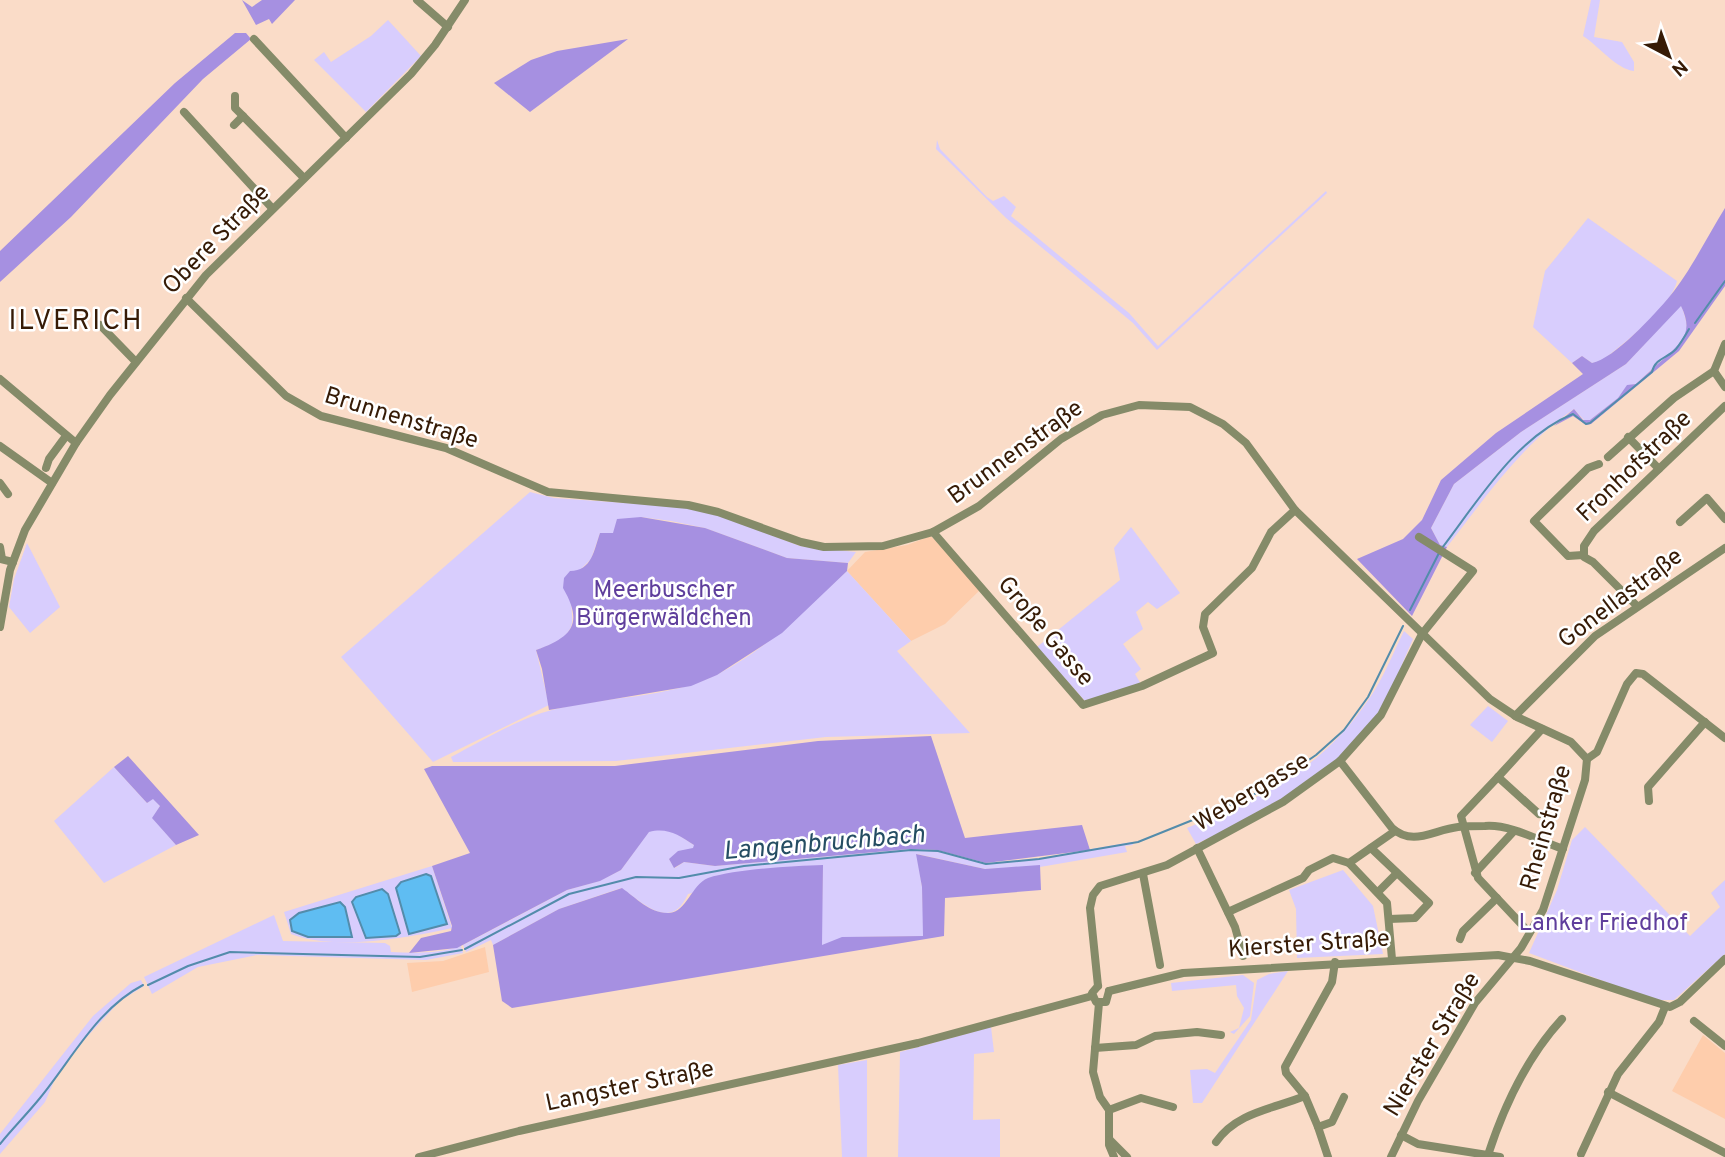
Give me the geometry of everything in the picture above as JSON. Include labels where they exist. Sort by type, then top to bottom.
[{"type":"street","points":[[417,0],[448,27]]},
{"type":"street","name":"Obere Straße","points":[[0,627],[13,562],[25,530],[76,443],[135,362],[186,298],[272,208],[411,74],[448,27],[465,0]]},
{"type":"street","points":[[254,39],[346,138]]},
{"type":"street","points":[[235,96],[235,108],[304,178]]},
{"type":"street","points":[[184,112],[272,208]]},
{"type":"street","points":[[234,125],[243,116]]},
{"type":"street","name":"Brunnenstraße","points":[[186,298],[295,403],[331,419],[446,448],[548,492],[688,505],[718,512],[801,542],[833,548],[883,546],[933,532],[979,506],[1036,458],[1086,423],[1120,408],[1157,403],[1190,407],[1229,429],[1259,460],[1295,510],[1490,699],[1515,716],[1571,742],[1587,759]]},
{"type":"street","points":[[100,325],[135,362]]},
{"type":"street","points":[[1608,457],[1674,398],[1714,371],[1725,344]]},
{"type":"street","points":[[1714,371],[1725,387]]},
{"type":"street","points":[[1,382],[76,443]]},
{"type":"street","name":"Fronhofstraße","points":[[1585,557],[1586,542],[1594,531],[1725,406]]},
{"type":"street","points":[[46,468],[66,436]]},
{"type":"street","points":[[1628,437],[1659,469]]},
{"type":"street","points":[[0,446],[52,483]]},
{"type":"street","points":[[1599,464],[1588,468],[1534,521],[1568,556],[1585,557],[1637,606]]},
{"type":"street","points":[[0,484],[8,494]]},
{"type":"street","points":[[1680,522],[1707,498],[1725,519]]},
{"type":"street","name":"Große Gasse","points":[[933,532],[1004,611],[1072,696],[1083,705],[1142,686],[1213,653],[1203,627],[1205,614],[1252,568],[1271,532],[1295,510]]},
{"type":"street","name":"Webergasse","points":[[1098,986],[1090,908],[1093,895],[1110,881],[1143,874],[1283,802],[1340,761],[1381,715],[1422,634],[1473,571],[1419,537]]},
{"type":"street","points":[[0,547],[1,559],[13,562]]},
{"type":"street","name":"Gonellastraße","points":[[1515,716],[1589,641],[1725,548]]},
{"type":"street","name":"Rheinstraße","points":[[1514,957],[1543,910],[1586,780],[1587,759],[1597,752],[1626,684],[1634,674],[1643,674],[1705,722]]},
{"type":"street","points":[[1649,801],[1648,787],[1705,722],[1725,738]]},
{"type":"street","points":[[1524,927],[1475,873],[1462,812],[1542,729]]},
{"type":"street","points":[[1340,761],[1395,831],[1415,838],[1464,827],[1487,825],[1514,831],[1563,849]]},
{"type":"street","points":[[1498,777],[1539,814]]},
{"type":"street","points":[[1349,863],[1395,831]]},
{"type":"street","points":[[1475,873],[1514,831]]},
{"type":"street","points":[[1197,848],[1228,912],[1243,956]]},
{"type":"street","points":[[1371,848],[1429,903],[1415,918],[1389,919]]},
{"type":"street","points":[[1228,912],[1303,878],[1310,870],[1332,858],[1349,863],[1388,903],[1392,959]]},
{"type":"street","points":[[1378,892],[1397,873]]},
{"type":"street","points":[[1143,874],[1160,965]]},
{"type":"street","points":[[1460,939],[1463,931],[1497,898]]},
{"type":"street","name":"Kierster Straße","points":[[1109,991],[1182,973],[1480,954],[1514,957],[1665,1007]]},
{"type":"street","name":"Nierster Straße","points":[[1391,1157],[1475,1003],[1514,957]]},
{"type":"street","points":[[1583,1156],[1608,1092],[1629,1056],[1659,1022],[1665,1007],[1680,1002],[1725,959]]},
{"type":"street","points":[[1328,1157],[1305,1096],[1286,1073],[1285,1067],[1332,982],[1335,962]]},
{"type":"street","points":[[1098,986],[1105,986],[1109,991],[1109,999],[1099,1003],[1092,996],[1098,986]]},
{"type":"street","name":"Langster Straße","points":[[419,1157],[519,1131],[849,1059],[1092,996]]},
{"type":"street","points":[[1099,1003],[1095,1021],[1093,1072],[1100,1097],[1109,1110],[1110,1140],[1114,1157]]},
{"type":"street","points":[[1488,1155],[1498,1126],[1526,1068],[1562,1019]]},
{"type":"street","points":[[1694,1021],[1725,1046]]},
{"type":"street","points":[[1095,1048],[1136,1045],[1155,1036],[1197,1032],[1220,1035]]},
{"type":"street","points":[[1608,1092],[1725,1153]]},
{"type":"street","points":[[1216,1142],[1224,1130],[1240,1119],[1305,1096]]},
{"type":"street","points":[[1318,1127],[1332,1122],[1344,1097]]},
{"type":"street","points":[[1109,1110],[1141,1098],[1173,1107]]},
{"type":"street","points":[[1401,1135],[1418,1144],[1500,1157]]},
{"type":"street","points":[[1110,1140],[1127,1157]]},
{"type":"shaded area","points":[[931,536],[981,589],[945,624],[911,641],[847,571],[865,552],[907,545]]},
{"type":"shaded area","points":[[485,947],[489,972],[412,992],[407,963],[443,961]]},
{"type":"shaded area","points":[[1703,1035],[1725,1053],[1725,1119],[1672,1091]]},
{"type":"green space","points":[[242,0],[252,7],[262,0],[295,0],[272,24],[269,19],[256,25]]},
{"type":"green space","points":[[1591,0],[1600,0],[1594,37],[1622,42],[1634,62],[1634,71],[1614,62],[1583,36]]},
{"type":"green space","points":[[388,20],[421,56],[366,112],[314,60],[324,52],[331,62],[371,36]]},
{"type":"green space","points":[[235,33],[246,33],[251,39],[203,79],[71,217],[0,282],[0,251],[175,83]]},
{"type":"green space","points":[[628,39],[530,112],[494,83],[531,60],[557,51]]},
{"type":"green space","points":[[937,140],[940,149],[987,197],[993,201],[1004,196],[1016,207],[1011,216],[1129,313],[1158,346],[1326,191],[1327,193],[1157,350],[1133,323],[1006,218],[936,149]]},
{"type":"green space","points":[[1725,208],[1725,286],[1679,351],[1591,424],[1586,425],[1573,416],[1554,426],[1574,409],[1583,420],[1590,420],[1618,398],[1627,385],[1636,384],[1666,357],[1685,334],[1685,315],[1681,306],[1626,364],[1521,432],[1454,484],[1431,528],[1440,545],[1447,547],[1412,616],[1357,559],[1403,539],[1422,520],[1441,480],[1496,433],[1583,374],[1572,363],[1582,356],[1592,363],[1601,360],[1634,335],[1677,286]]},
{"type":"green space","points":[[1588,218],[1677,281],[1666,302],[1656,313],[1609,355],[1600,362],[1592,363],[1582,356],[1572,363],[1533,327],[1545,271]]},
{"type":"green space","points":[[1681,305],[1687,330],[1679,345],[1636,384],[1627,386],[1618,398],[1590,420],[1584,420],[1574,409],[1555,423],[1505,473],[1447,547],[1440,545],[1431,528],[1454,484],[1521,432],[1626,364]]},
{"type":"green space","points":[[530,492],[554,498],[684,507],[722,516],[800,546],[856,552],[848,563],[787,558],[705,528],[641,517],[613,533],[600,533],[591,559],[579,571],[567,595],[571,604],[570,629],[562,638],[536,650],[549,705],[433,762],[341,657]]},
{"type":"green space","name":"Meerbuscher Bürgerwäldchen","points":[[641,517],[705,528],[787,558],[848,563],[847,571],[782,633],[717,675],[691,686],[549,710],[536,650],[558,640],[571,628],[573,611],[563,588],[564,578],[570,571],[588,563],[600,533],[613,533],[617,519]]},
{"type":"green space","points":[[1131,527],[1180,593],[1157,609],[1148,602],[1136,612],[1143,629],[1123,644],[1141,669],[1135,674],[1141,684],[1085,701],[1037,647],[1120,580],[1114,548]]},
{"type":"green space","points":[[27,543],[60,607],[30,633],[9,607],[14,579]]},
{"type":"green space","points":[[847,571],[911,641],[897,651],[970,733],[826,737],[616,761],[453,762],[451,757],[527,718],[573,705],[658,693],[718,674],[770,640]]},
{"type":"green space","points":[[1404,631],[1413,639],[1389,695],[1379,713],[1343,756],[1297,791],[1272,806],[1196,844],[1187,828],[1266,792],[1311,762],[1331,744],[1351,723],[1374,691]]},
{"type":"green space","points":[[1488,706],[1508,721],[1492,742],[1470,725]]},
{"type":"green space","points":[[931,736],[965,838],[1082,825],[1090,850],[986,863],[937,850],[910,849],[715,866],[684,862],[674,868],[669,859],[678,851],[693,848],[694,845],[673,833],[655,831],[649,832],[621,870],[600,881],[567,890],[457,948],[409,953],[421,938],[451,931],[452,926],[432,866],[470,853],[424,769],[432,766],[615,766],[818,741]]},
{"type":"green space","points":[[128,756],[199,835],[176,845],[152,818],[160,806],[153,799],[147,803],[114,767]]},
{"type":"green space","points":[[114,767],[147,803],[153,798],[160,806],[153,818],[176,845],[104,883],[54,821]]},
{"type":"green space","name":"Lanker Friedhof","points":[[1585,827],[1690,936],[1720,907],[1711,893],[1725,880],[1725,954],[1674,1000],[1654,1000],[1529,953],[1557,890],[1572,840]]},
{"type":"green space","points":[[660,829],[674,832],[694,845],[694,848],[669,859],[675,868],[684,862],[715,866],[910,849],[937,850],[986,863],[1040,858],[1132,842],[1133,845],[1125,846],[1127,852],[1040,867],[985,869],[917,854],[922,887],[924,936],[854,937],[821,946],[823,866],[806,866],[688,894],[681,905],[666,913],[648,907],[621,888],[559,909],[493,945],[491,940],[466,952],[463,945],[567,890],[599,881],[621,870],[649,831]]},
{"type":"green space","points":[[916,854],[985,869],[1040,865],[1041,890],[945,898],[944,936],[512,1008],[502,1001],[493,945],[559,909],[622,888],[650,908],[669,913],[680,908],[697,886],[708,878],[748,870],[823,865],[822,945],[842,937],[923,936],[922,887]]},
{"type":"green space","points":[[432,866],[452,928],[393,939],[349,942],[328,942],[291,934],[284,912]]},
{"type":"green space","points":[[1343,870],[1373,906],[1383,954],[1297,958],[1296,909],[1289,890]]},
{"type":"green space","points":[[274,915],[283,941],[385,943],[390,946],[391,952],[408,953],[435,952],[461,946],[463,953],[426,960],[257,955],[198,967],[152,994],[144,977]]},
{"type":"green space","points":[[1288,971],[1202,1103],[1193,1103],[1190,1070],[1207,1069],[1215,1073],[1251,1020],[1257,980],[1269,974]]},
{"type":"green space","points":[[1243,975],[1254,983],[1250,1016],[1234,1034],[1230,1032],[1239,1028],[1244,1008],[1237,996],[1236,985],[1172,991],[1171,983]]},
{"type":"green space","points":[[141,980],[144,986],[120,1001],[84,1040],[55,1079],[45,1102],[0,1154],[0,1134],[93,1016],[131,983]]},
{"type":"green space","points":[[991,1027],[994,1052],[974,1054],[973,1120],[1000,1119],[1000,1157],[898,1157],[900,1052]]},
{"type":"green space","points":[[867,1060],[867,1157],[842,1157],[838,1065]]},
{"type":"water","points":[[426,874],[431,876],[447,924],[409,934],[396,888],[401,882]]},
{"type":"water","points":[[382,889],[388,894],[400,933],[396,936],[366,938],[352,902],[356,897]]},
{"type":"water","points":[[340,902],[345,907],[352,937],[308,937],[292,931],[290,920],[299,913]]},
{"type":"waterway","name":"Langenbruchbach","points":[[1695,323],[1725,281]]},
{"type":"waterway","name":"Langenbruchbach","points":[[1442,548],[1484,491],[1516,454],[1534,438],[1552,424],[1573,414],[1586,424],[1590,423],[1652,372],[1659,361],[1676,349],[1689,329]]},
{"type":"waterway","name":"Langenbruchbach","points":[[1410,610],[1439,553]]},
{"type":"waterway","name":"Langenbruchbach","points":[[465,949],[569,894],[636,877],[679,878],[744,866],[911,850],[938,851],[986,864],[1039,859],[1138,842],[1268,788],[1316,755],[1344,730],[1368,697],[1403,626]]},
{"type":"waterway","name":"Langenbruchbach","points":[[148,985],[188,966],[230,952],[420,957],[462,950]]},
{"type":"waterway","name":"Langenbruchbach","points":[[0,1144],[40,1098],[99,1021],[112,1007],[143,985]]},
{"type":"district","name":"ILVERICH","points":[[76,322]]}]
